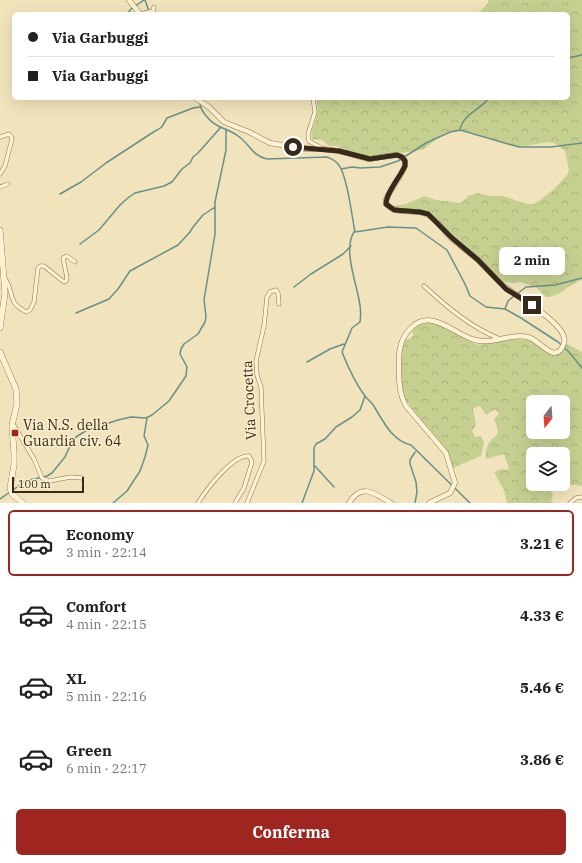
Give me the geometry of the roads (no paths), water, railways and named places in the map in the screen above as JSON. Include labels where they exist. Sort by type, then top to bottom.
[{"type":"main road","points":[[0,230],[5,293],[0,328]]},
{"type":"main road","points":[[0,352],[16,389],[17,404],[12,423],[14,453],[13,474],[10,488],[12,494],[22,503]]},
{"type":"street","points":[[129,0],[139,12]]},
{"type":"street","points":[[146,12],[154,9]]},
{"type":"street","points":[[197,100],[209,107],[224,122],[249,132],[270,143],[305,149],[339,151],[370,159],[397,155],[402,157],[405,161],[405,166],[388,195],[386,204],[394,210],[428,214],[452,238],[478,260],[506,289],[544,314],[560,330],[565,342],[561,350],[556,352],[546,350],[536,340],[528,337],[500,339],[487,342],[472,340],[443,324],[432,320],[425,320],[416,323],[408,330],[401,341],[399,350],[399,387],[402,398],[406,406],[446,453],[455,483],[450,493],[429,503]]},
{"type":"street","points":[[313,100],[315,112],[308,134],[309,141],[322,149]]},
{"type":"street","points":[[0,137],[9,134],[12,139],[5,166],[0,174]]},
{"type":"street","points":[[0,187],[8,184]]},
{"type":"street","points":[[4,276],[14,304],[27,312],[30,310],[34,302],[38,268],[40,266],[44,266],[64,282],[67,278],[63,258],[67,256],[75,262]]},
{"type":"street","points":[[424,286],[445,305],[474,326],[500,339]]},
{"type":"street","name":"Via Crocetta","points":[[247,503],[264,461],[261,387],[257,375],[256,361],[264,326],[267,297],[270,292],[276,290],[278,293],[279,304]]},
{"type":"street","points":[[12,423],[34,460],[42,478],[49,481],[71,477],[82,478]]},
{"type":"street","name":"Via Crocetta","points":[[198,503],[206,490],[231,463],[244,456],[249,456],[252,462],[244,488],[235,503]]},
{"type":"street","points":[[349,503],[355,495],[364,491],[373,493],[391,503]]},
{"type":"street","points":[[570,503],[576,498],[582,497]]},
{"type":"waterway","points":[[129,12],[144,0]]},
{"type":"waterway","points":[[145,0],[149,12]]},
{"type":"waterway","points":[[570,58],[582,55]]},
{"type":"waterway","points":[[460,130],[468,116],[487,100]]},
{"type":"waterway","points":[[200,103],[203,112],[212,122],[238,136],[254,153],[262,157],[267,159],[327,157],[335,161],[341,169],[344,177],[355,232],[388,227],[416,228],[447,250],[470,296],[486,307],[505,309],[521,318],[558,342],[569,352],[582,368]]},
{"type":"waterway","points":[[60,194],[81,182],[106,163],[160,128],[167,118],[193,108],[200,107]]},
{"type":"waterway","points":[[80,244],[99,230],[120,205],[129,197],[135,193],[164,186],[172,182],[221,127]]},
{"type":"waterway","points":[[13,490],[25,481],[47,476],[52,473],[65,457],[76,437],[87,430],[118,420],[131,417],[146,418],[152,415],[169,401],[186,376],[187,367],[180,354],[181,349],[184,344],[198,334],[205,322],[206,316],[204,300],[215,234],[215,202],[226,150],[226,129]]},
{"type":"waterway","points":[[341,169],[352,167],[380,167],[398,161],[426,143],[450,132],[460,130],[519,147],[551,147],[582,143]]},
{"type":"waterway","points":[[76,313],[109,299],[130,271],[178,245],[203,215],[215,207]]},
{"type":"waterway","points":[[354,232],[351,239],[350,256],[360,303],[361,317],[360,322],[352,328],[342,352],[358,386],[373,405],[390,431],[399,440],[411,445],[470,503]]},
{"type":"waterway","points":[[294,287],[311,274],[343,254],[351,246]]},
{"type":"waterway","points":[[517,294],[526,287],[555,285],[582,278]]},
{"type":"waterway","points":[[505,309],[508,301],[514,296]]},
{"type":"waterway","points":[[307,362],[330,349],[344,344]]},
{"type":"waterway","points":[[302,503],[314,471],[314,448],[316,444],[325,439],[336,427],[360,410],[365,396]]},
{"type":"waterway","points":[[113,503],[127,491],[140,471],[148,445],[144,436],[147,418]]},
{"type":"waterway","points":[[415,452],[410,460],[410,464],[416,482],[417,492],[415,503]]},
{"type":"waterway","points":[[315,466],[334,487]]},
{"type":"waterway","points":[[0,499],[10,492]]},
{"type":"place","name":"Via N.S. della Guardia civ. 64","points":[[15,433]]}]
